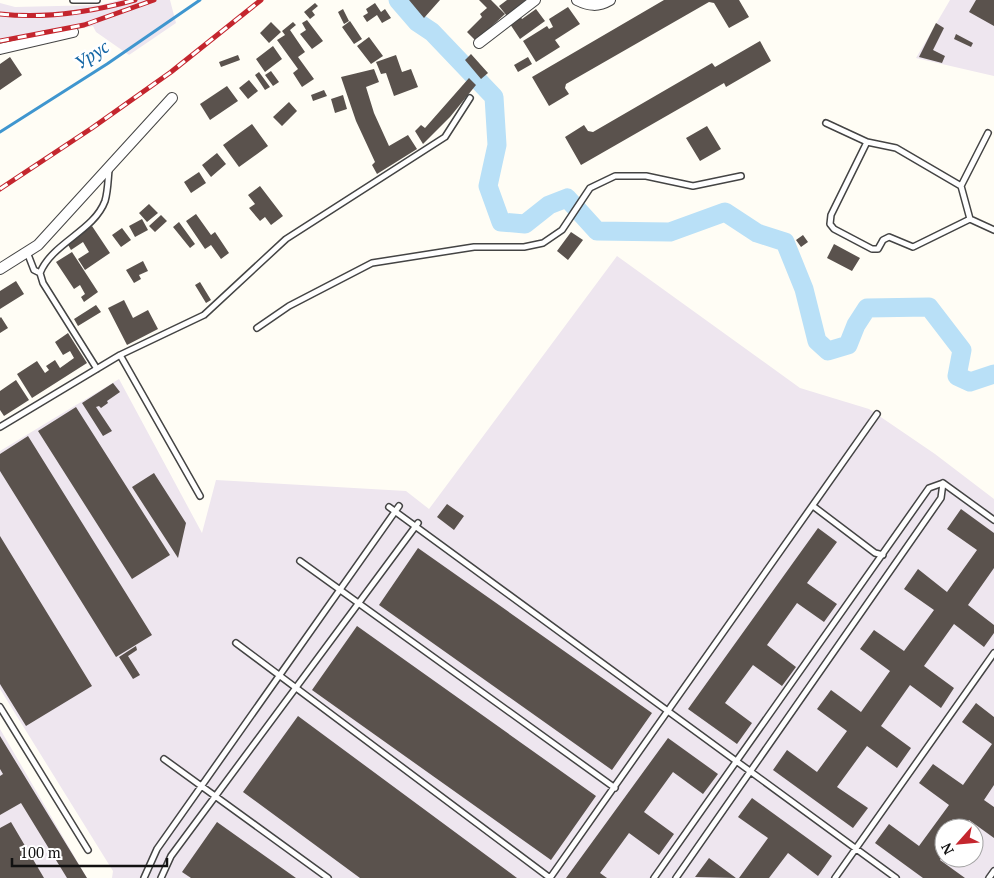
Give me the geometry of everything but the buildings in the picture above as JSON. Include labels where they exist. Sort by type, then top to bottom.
[{"type":"street","points":[[479,43],[535,0]]},
{"type":"street","points":[[577,0],[587,6],[602,4],[610,0]]},
{"type":"street","points":[[0,49],[74,32]]},
{"type":"street","points":[[0,269],[38,245],[172,98]]},
{"type":"lane","points":[[73,0],[97,0]]},
{"type":"lane","points":[[0,427],[120,355],[204,315],[286,239],[445,137],[470,98]]},
{"type":"lane","points":[[826,123],[867,142],[896,148],[961,186]]},
{"type":"lane","points":[[970,219],[961,186],[988,133]]},
{"type":"lane","points":[[867,142],[831,216],[830,224],[834,229],[872,249],[878,249],[889,236],[913,247],[970,219]]},
{"type":"lane","points":[[97,369],[43,283],[40,272],[43,266],[68,240],[96,217],[105,200],[110,166]]},
{"type":"lane","points":[[257,328],[289,306],[372,263],[474,247],[524,247],[543,244],[562,230],[590,188],[615,176],[646,176],[693,186],[741,176]]},
{"type":"lane","points":[[970,219],[994,230]]},
{"type":"lane","points":[[27,252],[34,270],[40,272]]},
{"type":"lane","points":[[120,355],[200,496]]},
{"type":"lane","points":[[236,643],[550,878],[877,414]]},
{"type":"lane","points":[[944,483],[994,520]]},
{"type":"lane","points":[[654,878],[929,488],[944,483]]},
{"type":"lane","points":[[676,878],[941,498],[944,483]]},
{"type":"lane","points":[[145,878],[157,849],[400,506]]},
{"type":"lane","points":[[813,506],[875,553],[883,555]]},
{"type":"lane","points":[[389,507],[417,525],[735,762],[896,878]]},
{"type":"lane","points":[[160,878],[171,856],[417,525]]},
{"type":"lane","points":[[300,561],[615,788]]},
{"type":"lane","points":[[835,878],[994,653]]},
{"type":"lane","points":[[0,707],[88,850]]},
{"type":"lane","points":[[164,759],[328,878]]},
{"type":"lane","points":[[989,878],[994,871]]},
{"type":"shaded area","points":[[119,0],[170,0],[176,23],[129,55],[96,32],[93,26],[0,45],[0,3],[15,7],[101,5]]},
{"type":"shaded area","points":[[950,0],[994,0],[994,76],[916,58]]},
{"type":"shaded area","points":[[617,256],[800,388],[869,409],[935,454],[994,499],[994,878],[112,878],[113,871],[0,689],[0,451],[119,379],[202,533],[216,480],[406,491],[429,509]]},
{"type":"shaded area","points":[[0,729],[87,878],[0,878]]},
{"type":"waterway","name":"Урус","points":[[0,132],[107,64],[200,0]]},
{"type":"waterway","points":[[398,0],[417,22],[432,32],[494,97],[497,145],[488,186],[501,222],[525,224],[549,205],[567,198],[597,231],[670,232],[725,212],[757,233],[785,242],[804,289],[817,341],[828,351],[848,345],[856,325],[867,308],[929,307],[962,350],[957,376],[970,382],[994,374]]},
{"type":"railway","points":[[0,14],[51,15],[102,8],[135,0]]},
{"type":"railway","points":[[0,41],[84,25],[154,0]]},
{"type":"railway","points":[[0,189],[92,128],[171,72],[261,0]]}]
